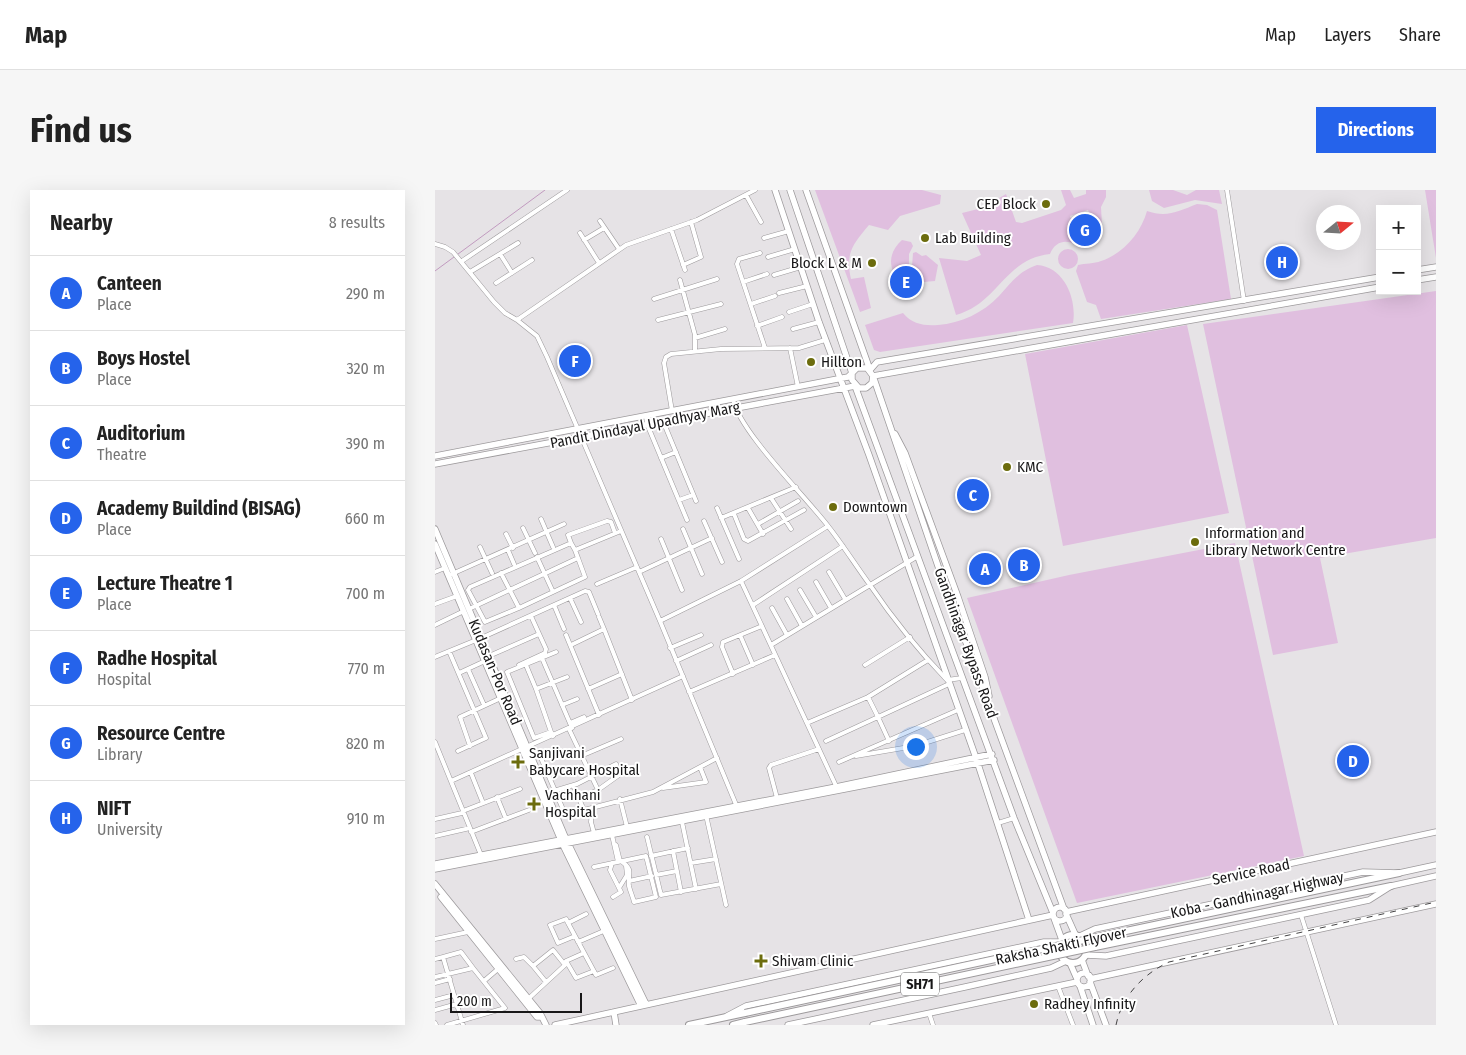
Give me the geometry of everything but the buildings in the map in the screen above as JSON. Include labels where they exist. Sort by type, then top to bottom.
[{"type":"main road","name":"Raksha Shakti Flyover","points":[[723,1018],[1399,873]]},
{"type":"main road","name":"Raksha Shakti Flyover","points":[[733,1025],[1391,886]]},
{"type":"main road","points":[[1068,935],[1078,935],[1087,945],[1084,957],[1068,962],[1059,952],[1061,941],[1068,935]]},
{"type":"main road","name":"SH71","points":[[689,1025],[723,1018]]},
{"type":"street","points":[[462,261],[567,190]]},
{"type":"street","points":[[517,320],[626,245],[691,222],[755,190]]},
{"type":"street","points":[[775,190],[825,340],[977,761],[1029,920]]},
{"type":"street","points":[[790,190],[852,373],[852,380],[855,386],[863,388],[870,386],[872,373],[877,362],[1089,328],[1376,278]]},
{"type":"street","name":"Gandhinagar Bypass Road","points":[[806,190],[995,724],[1066,912],[1078,935]]},
{"type":"street","points":[[1227,190],[1244,301]]},
{"type":"street","points":[[746,194],[761,222]]},
{"type":"street","points":[[600,221],[619,249]]},
{"type":"street","points":[[683,264],[701,258],[691,222]]},
{"type":"street","points":[[584,240],[604,228]]},
{"type":"street","points":[[671,229],[685,270]]},
{"type":"street","points":[[764,238],[789,231]]},
{"type":"street","points":[[580,233],[599,263]]},
{"type":"street","points":[[470,272],[518,243]]},
{"type":"street","points":[[435,244],[445,246],[453,252],[501,309],[537,336],[660,621],[737,808]]},
{"type":"street","points":[[768,257],[795,250]]},
{"type":"street","points":[[760,253],[737,261],[765,348]]},
{"type":"street","points":[[500,254],[511,273]]},
{"type":"street","points":[[496,283],[532,260]]},
{"type":"street","points":[[774,275],[801,267]]},
{"type":"street","points":[[1421,269],[1436,267]]},
{"type":"street","points":[[743,282],[767,274]]},
{"type":"street","points":[[1421,279],[1436,277]]},
{"type":"street","points":[[654,299],[717,279]]},
{"type":"street","points":[[680,280],[695,338],[695,351]]},
{"type":"street","points":[[1340,284],[1342,293]]},
{"type":"street","points":[[751,304],[777,294],[807,286]]},
{"type":"street","points":[[852,373],[860,367],[872,373],[1376,288]]},
{"type":"street","points":[[1307,289],[1309,299]]},
{"type":"street","points":[[658,320],[721,304]]},
{"type":"street","points":[[789,312],[813,304]]},
{"type":"street","points":[[757,326],[783,318]]},
{"type":"street","points":[[793,330],[819,322]]},
{"type":"street","points":[[1089,328],[1091,336]]},
{"type":"street","points":[[695,338],[725,329]]},
{"type":"street","points":[[672,411],[664,363],[666,357],[671,354],[695,351],[806,347],[825,340]]},
{"type":"street","points":[[790,348],[798,387]]},
{"type":"street","name":"Pandit Dindayal Upadhyay Marg","points":[[435,456],[840,380],[852,373]]},
{"type":"street","name":"Pandit Dindayal Upadhyay Marg","points":[[435,464],[663,420],[855,386]]},
{"type":"street","name":"Gandhinagar Bypass Road","points":[[855,386],[1061,941]]},
{"type":"street","points":[[733,399],[735,408],[743,423],[828,526],[869,585],[928,660],[948,682]]},
{"type":"street","points":[[646,416],[647,424],[687,520]]},
{"type":"street","points":[[663,420],[696,501]]},
{"type":"street","points":[[661,458],[676,452]]},
{"type":"street","points":[[721,518],[796,487]]},
{"type":"street","points":[[679,500],[693,495]]},
{"type":"street","points":[[771,498],[791,529]]},
{"type":"street","points":[[758,524],[798,502]]},
{"type":"street","points":[[717,508],[739,559]]},
{"type":"street","points":[[748,508],[763,534]]},
{"type":"street","points":[[734,514],[745,540],[763,534],[804,510]]},
{"type":"street","points":[[541,519],[553,547]]},
{"type":"street","points":[[571,542],[536,555],[468,589],[485,622],[585,576],[575,550],[568,535],[607,521],[611,522],[615,533]]},
{"type":"street","points":[[704,521],[722,562]]},
{"type":"street","points":[[451,575],[564,524]]},
{"type":"street","points":[[660,621],[741,581],[828,526]]},
{"type":"street","points":[[523,528],[553,592]]},
{"type":"street","name":"Kudasan-Por Road","points":[[435,529],[457,596],[466,610]]},
{"type":"street","points":[[683,529],[702,574]]},
{"type":"street","points":[[575,550],[621,531]]},
{"type":"street","points":[[506,534],[514,564]]},
{"type":"street","points":[[597,584],[669,558],[712,538]]},
{"type":"street","points":[[661,539],[681,590]]},
{"type":"street","name":"Kudasan-Por Road","points":[[435,544],[445,568],[451,575],[479,640],[501,698],[547,794],[565,842]]},
{"type":"street","points":[[480,546],[492,573]]},
{"type":"street","points":[[753,605],[843,546]]},
{"type":"street","points":[[771,645],[918,556]]},
{"type":"street","points":[[435,625],[578,558]]},
{"type":"street","points":[[435,572],[445,568]]},
{"type":"street","points":[[829,572],[845,599]]},
{"type":"street","points":[[501,573],[519,608]]},
{"type":"street","points":[[741,581],[837,789]]},
{"type":"street","points":[[816,582],[831,608]]},
{"type":"street","points":[[800,590],[816,617]]},
{"type":"street","points":[[435,657],[479,640],[587,591],[599,615],[632,700]]},
{"type":"street","points":[[435,604],[457,596]]},
{"type":"street","points":[[571,598],[581,622]]},
{"type":"street","points":[[787,599],[802,626]]},
{"type":"street","points":[[554,605],[564,629]]},
{"type":"street","points":[[771,608],[787,635]]},
{"type":"street","points":[[497,674],[545,653],[531,616]]},
{"type":"street","points":[[733,674],[722,645],[762,626]]},
{"type":"street","points":[[571,645],[604,630]]},
{"type":"street","points":[[459,673],[539,634]]},
{"type":"street","points":[[566,635],[599,715]]},
{"type":"street","points":[[670,648],[701,635]]},
{"type":"street","points":[[740,635],[753,665]]},
{"type":"street","points":[[865,665],[910,637]]},
{"type":"street","points":[[676,660],[711,645]]},
{"type":"street","points":[[449,651],[486,738],[458,751]]},
{"type":"street","points":[[552,734],[534,738],[507,672],[557,652]]},
{"type":"street","points":[[689,692],[775,655]]},
{"type":"street","points":[[542,658],[581,756],[598,790]]},
{"type":"street","name":"Kudasan-Por Road","points":[[487,659],[497,674],[525,748],[565,842],[644,1005]]},
{"type":"street","points":[[807,723],[869,697],[928,660]]},
{"type":"street","points":[[526,665],[552,734]]},
{"type":"street","points":[[468,669],[484,705]]},
{"type":"street","points":[[588,689],[622,674]]},
{"type":"street","points":[[451,782],[552,734],[599,715],[683,676]]},
{"type":"street","points":[[536,688],[567,677]]},
{"type":"street","points":[[826,741],[948,682],[963,678]]},
{"type":"street","points":[[869,697],[889,741]]},
{"type":"street","points":[[470,746],[459,718],[501,698]]},
{"type":"street","points":[[562,705],[577,699]]},
{"type":"street","points":[[839,762],[958,710]]},
{"type":"street","points":[[570,727],[584,718]]},
{"type":"street","points":[[854,756],[874,755],[915,746],[965,730]]},
{"type":"street","points":[[581,756],[621,739]]},
{"type":"street","points":[[435,742],[481,856]]},
{"type":"street","points":[[777,798],[769,768],[771,764],[819,749]]},
{"type":"street","points":[[538,751],[562,807]]},
{"type":"street","points":[[435,869],[627,827],[837,789],[993,757]]},
{"type":"street","points":[[660,788],[717,758]]},
{"type":"street","points":[[547,794],[573,786],[613,764],[617,765],[619,775],[598,790],[579,798]]},
{"type":"street","points":[[573,786],[584,810],[592,809],[660,788],[706,782],[700,767]]},
{"type":"street","points":[[471,772],[483,803]]},
{"type":"street","points":[[435,819],[462,812],[520,789]]},
{"type":"street","points":[[737,808],[777,798],[837,789]]},
{"type":"street","points":[[497,798],[506,819]]},
{"type":"street","points":[[620,799],[627,827]]},
{"type":"street","points":[[592,809],[594,834]]},
{"type":"street","points":[[435,836],[471,830],[529,810]]},
{"type":"street","points":[[435,864],[565,842],[613,838],[682,822],[706,814]]},
{"type":"street","points":[[706,814],[726,905]]},
{"type":"street","points":[[998,823],[1015,818]]},
{"type":"street","points":[[682,822],[696,889]]},
{"type":"street","name":"Service Road","points":[[1066,912],[1436,832]]},
{"type":"street","points":[[621,862],[631,876],[629,881],[634,902],[655,898],[657,895],[647,837]]},
{"type":"street","points":[[613,838],[627,875],[619,888]]},
{"type":"street","points":[[651,856],[687,848]]},
{"type":"street","points":[[673,851],[681,892]]},
{"type":"street","points":[[594,867],[646,856],[661,895],[721,884]]},
{"type":"street","points":[[691,863],[716,859]]},
{"type":"street","points":[[612,863],[610,870],[620,893],[613,897]]},
{"type":"street","name":"Koba - Gandhinagar Highway","points":[[1078,935],[1095,929],[1363,872],[1399,873],[1436,865]]},
{"type":"street","points":[[629,881],[677,871]]},
{"type":"street","name":"Koba - Gandhinagar Highway","points":[[1084,957],[1106,956],[1369,900],[1391,886],[1436,876]]},
{"type":"street","points":[[435,884],[546,1025]]},
{"type":"street","points":[[435,889],[498,970],[526,1000]]},
{"type":"street","points":[[1078,982],[1081,974],[1089,979],[1436,904]]},
{"type":"street","points":[[555,1025],[1029,920],[1053,916],[1061,921],[1066,912],[1058,907],[1053,916]]},
{"type":"street","points":[[568,923],[586,914]]},
{"type":"street","points":[[1301,915],[1336,1025]]},
{"type":"street","points":[[575,936],[558,943],[550,925],[566,919],[596,975],[613,968]]},
{"type":"street","points":[[578,942],[607,930]]},
{"type":"street","points":[[435,939],[468,932]]},
{"type":"street","points":[[723,1018],[746,1006],[1044,942],[1061,941]]},
{"type":"street","points":[[526,1000],[565,965],[553,950],[533,966]]},
{"type":"street","points":[[435,959],[461,952],[505,1008],[462,1023],[447,1025]]},
{"type":"street","points":[[584,953],[566,961],[576,978],[594,971]]},
{"type":"street","points":[[443,957],[462,1023]]},
{"type":"street","points":[[516,959],[524,957],[546,982]]},
{"type":"street","points":[[1084,957],[1089,979],[1106,1025]]},
{"type":"street","points":[[788,1025],[1032,972],[1068,962],[1078,982],[1093,1025]]},
{"type":"street","points":[[435,977],[473,968]]},
{"type":"street","points":[[484,981],[498,970]]},
{"type":"street","points":[[435,983],[450,979]]},
{"type":"street","points":[[873,1025],[1078,982],[1086,987],[1089,979]]},
{"type":"street","points":[[1058,986],[1073,1025]]},
{"type":"street","points":[[435,1000],[454,995]]},
{"type":"street","points":[[435,1010],[457,1004]]},
{"type":"street","points":[[614,1012],[617,1024]]},
{"type":"street","points":[[929,1012],[933,1025]]},
{"type":"street","points":[[535,1025],[539,1017]]},
{"type":"shaded area","points":[[815,190],[922,190],[941,195],[940,204],[900,216],[888,230],[869,225],[855,244],[849,262],[851,279],[864,277],[871,308],[860,312]]},
{"type":"shaded area","points":[[1061,190],[1070,190],[1074,198],[1086,194],[1086,190],[1106,190],[1106,197],[1101,207],[1102,225],[1094,225],[1088,210],[1070,216],[1081,248],[1068,242],[1056,245],[1050,254],[1022,264],[1011,272],[982,301],[956,315],[939,258],[967,261],[981,255],[962,213],[982,208],[1006,194],[1016,222],[1022,223],[1061,210],[1066,205]]},
{"type":"shaded area","points":[[1149,190],[1173,190],[1187,195],[1196,190],[1219,190],[1222,204],[1195,200],[1164,208],[1152,201]]},
{"type":"shaded area","points":[[1425,190],[1436,190],[1436,258]]},
{"type":"shaded area","points":[[1197,204],[1207,205],[1217,210],[1231,299],[1101,319],[1096,305],[1087,302],[1076,271],[1078,265],[1101,261],[1124,248],[1136,235],[1147,211],[1167,214]]},
{"type":"shaded area","points":[[902,240],[911,242],[913,246],[909,254],[909,271],[904,274],[893,271],[891,262],[894,250]]},
{"type":"shaded area","points":[[1068,249],[1075,252],[1078,259],[1075,266],[1068,269],[1061,266],[1058,259],[1061,252]]},
{"type":"shaded area","points":[[916,252],[922,256],[926,255],[938,265],[935,281],[924,282],[920,273],[912,267],[913,253]]},
{"type":"shaded area","points":[[1037,265],[1047,267],[1055,272],[1067,286],[1073,305],[1073,323],[880,352],[874,350],[865,325],[903,313],[919,324],[938,325],[955,322],[979,312],[993,302],[1020,274]]},
{"type":"shaded area","points":[[1436,291],[1436,538],[1320,558],[1338,643],[1273,655],[1203,324],[1408,295],[1421,295],[1421,293]]},
{"type":"shaded area","points":[[1187,325],[1229,513],[1063,546],[1025,354]]},
{"type":"shaded area","points":[[1235,543],[1304,856],[1077,903],[967,598],[1069,575]]},
{"type":"waterway","points":[[435,271],[545,190]]},
{"type":"railway","points":[[1116,1025],[1123,1005],[1135,987],[1151,973],[1169,962],[1436,902]]},
{"type":"place","name":"CEP Block","points":[[1046,204]]},
{"type":"place","name":"Resource Centre","points":[[1085,230]]},
{"type":"place","name":"Lab Building","points":[[925,238]]},
{"type":"place","name":"NIFT","points":[[1282,262]]},
{"type":"place","name":"Block L & M","points":[[872,263]]},
{"type":"place","name":"Lecture Theatre 1","points":[[906,282]]},
{"type":"place","name":"Radhe Hospital","points":[[575,361]]},
{"type":"place","name":"Hillton","points":[[811,362]]},
{"type":"place","name":"KMC","points":[[1007,467]]},
{"type":"place","name":"Auditorium","points":[[973,495]]},
{"type":"place","name":"Downtown","points":[[833,507]]},
{"type":"place","name":"Information and Library Network Centre","points":[[1195,542]]},
{"type":"place","name":"Boys Hostel","points":[[1024,565]]},
{"type":"place","name":"Canteen","points":[[985,569]]},
{"type":"place","name":"Academy Buildind (BISAG)","points":[[1353,761]]},
{"type":"place","name":"Sanjivani Babycare Hospital","points":[[518,762]]},
{"type":"place","name":"Vachhani Hospital","points":[[534,804]]},
{"type":"place","name":"Shivam Clinic","points":[[761,961]]},
{"type":"place","name":"Radhey Infinity","points":[[1034,1004]]}]
